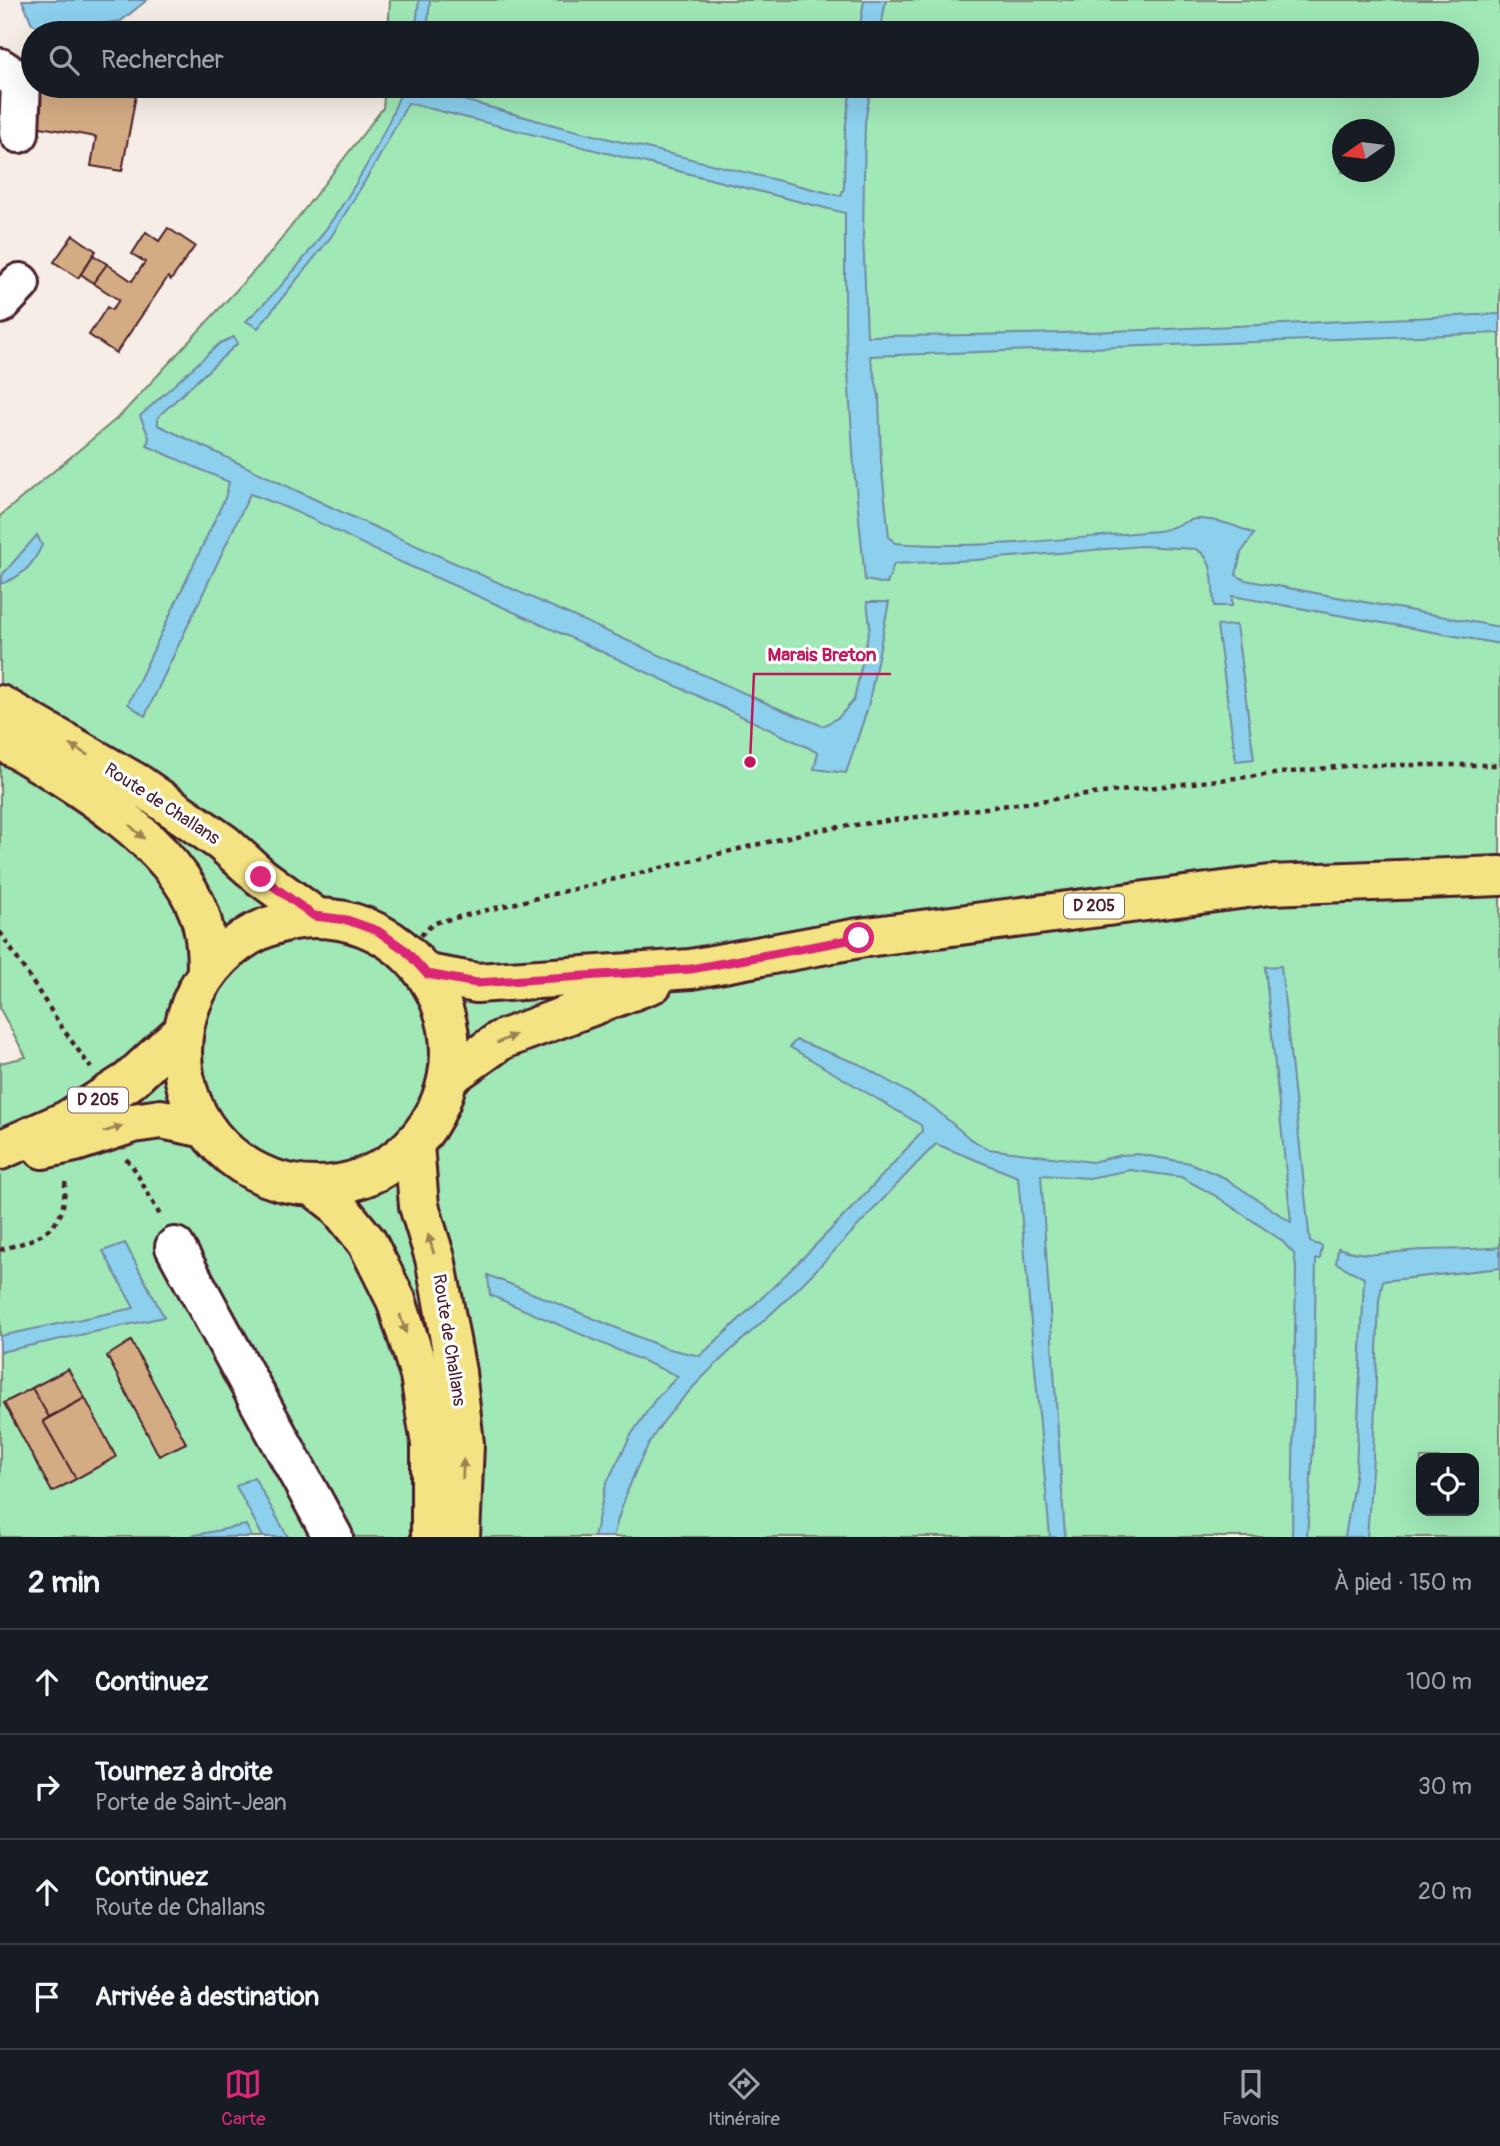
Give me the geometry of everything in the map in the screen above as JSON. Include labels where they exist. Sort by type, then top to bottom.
[{"type":"main road","name":"Route de Challans","points":[[0,705],[138,784],[223,843],[261,877],[314,916]]},
{"type":"main road","name":"Route de Challans","points":[[0,739],[111,808],[150,844],[182,881],[199,913],[207,972]]},
{"type":"main road","name":"D 205","points":[[416,962],[477,983],[691,969],[859,938],[1270,885],[1500,876]]},
{"type":"main road","points":[[314,916],[347,920],[378,931],[416,962],[443,1006],[451,1041],[449,1077],[436,1114],[414,1145],[385,1168],[351,1183],[314,1187],[282,1182],[253,1171],[226,1152],[205,1128],[190,1098],[182,1065],[183,1031],[191,1000],[207,972],[228,949],[254,931],[284,920],[314,916]]},
{"type":"main road","name":"D 205","points":[[449,1077],[501,1040],[691,969]]},
{"type":"main road","name":"D 205","points":[[0,1158],[75,1142],[112,1111],[152,1062],[183,1031]]},
{"type":"main road","name":"D 205","points":[[0,1150],[66,1121],[112,1111],[205,1128]]},
{"type":"main road","name":"Route de Challans","points":[[414,1145],[419,1206],[435,1258],[456,1372],[464,1444],[460,1537]]},
{"type":"main road","name":"Route de Challans","points":[[314,1187],[336,1204],[367,1242],[396,1300],[420,1375],[431,1444],[431,1537]]},
{"type":"lane","points":[[0,68],[21,82],[19,133]]},
{"type":"lane","points":[[174,1247],[333,1537]]},
{"type":"path","points":[[416,962],[434,923],[817,830],[1093,794],[1354,765],[1500,765]]},
{"type":"path","points":[[0,932],[62,1030],[100,1081],[112,1111],[121,1154],[132,1165],[142,1182],[168,1230],[174,1247]]},
{"type":"path","points":[[0,1250],[41,1236],[53,1226],[62,1211],[66,1179],[70,1172]]},
{"type":"green space","points":[[390,0],[1500,0],[1500,1537],[0,1537],[0,1063],[26,1057],[0,1009],[0,516],[121,415],[268,256],[383,108],[384,98],[1479,98],[1479,21],[389,21]]},
{"type":"water","points":[[22,0],[147,0],[121,21],[31,21]]},
{"type":"water","points":[[419,0],[430,0],[428,21],[416,21]]},
{"type":"water","points":[[864,0],[886,0],[882,21],[861,21]]},
{"type":"water","points":[[398,98],[456,98],[561,127],[841,196],[844,187],[845,132],[849,98],[869,98],[865,123],[863,233],[867,336],[1104,331],[1500,314],[1500,333],[870,356],[879,396],[881,461],[889,537],[895,543],[961,545],[1026,542],[1157,531],[1193,519],[1212,520],[1254,534],[1241,553],[1236,575],[1245,580],[1500,627],[1500,644],[1232,596],[1232,606],[1214,606],[1210,566],[1207,559],[1196,549],[1141,546],[894,564],[887,584],[865,580],[854,467],[845,324],[845,213],[408,103],[331,237],[258,328],[246,321],[270,298],[316,243],[358,180]]},
{"type":"water","points":[[234,337],[238,343],[162,413],[158,418],[158,425],[348,515],[775,707],[823,726],[839,717],[854,700],[870,626],[867,602],[889,602],[868,707],[846,773],[814,769],[818,753],[807,747],[309,518],[250,494],[145,716],[128,704],[225,498],[229,482],[147,446],[149,437],[140,416],[220,343]]},
{"type":"water","points":[[37,535],[42,545],[35,559],[20,574],[0,584],[3,574]]},
{"type":"water","points":[[1236,625],[1254,759],[1236,761],[1217,626]]},
{"type":"water","points":[[1281,966],[1310,1242],[1322,1246],[1320,1259],[1316,1259],[1313,1447],[1307,1537],[1292,1537],[1294,1254],[1281,1240],[1216,1196],[1181,1177],[1130,1170],[1089,1178],[1041,1175],[1065,1537],[1050,1537],[1018,1177],[936,1144],[814,1272],[711,1369],[679,1403],[664,1421],[640,1461],[613,1537],[594,1537],[606,1484],[631,1435],[655,1400],[678,1376],[490,1295],[488,1275],[665,1348],[700,1356],[814,1246],[922,1131],[921,1125],[790,1047],[796,1040],[859,1064],[933,1107],[969,1138],[988,1149],[1092,1162],[1138,1154],[1190,1163],[1225,1178],[1291,1222],[1265,967]]},
{"type":"water","points":[[125,1243],[164,1317],[0,1352],[0,1336],[134,1308],[103,1251]]},
{"type":"water","points":[[1500,1247],[1500,1268],[1383,1281],[1379,1300],[1367,1537],[1345,1537],[1356,1470],[1364,1278],[1336,1263],[1338,1248],[1372,1254]]},
{"type":"water","points":[[254,1477],[288,1537],[263,1537],[236,1486]]},
{"type":"water","points":[[246,1525],[252,1537],[185,1537]]},
{"type":"building","points":[[135,98],[122,171],[91,166],[96,137],[35,126],[40,100],[32,99]]},
{"type":"building","points":[[168,228],[195,246],[171,280],[168,277],[116,353],[89,335],[107,307],[112,310],[119,300],[93,283],[107,264],[132,281],[145,262],[132,254],[146,232],[159,241]]},
{"type":"building","points":[[73,235],[96,251],[78,278],[54,262]]},
{"type":"building","points":[[93,255],[107,264],[93,283],[81,274]]},
{"type":"building","points":[[131,1341],[186,1443],[159,1456],[107,1356]]},
{"type":"building","points":[[68,1369],[85,1398],[49,1417],[32,1388]]},
{"type":"building","points":[[32,1388],[49,1417],[43,1421],[76,1479],[52,1492],[4,1403]]},
{"type":"building","points":[[85,1398],[116,1457],[76,1479],[43,1421]]},
{"type":"place","name":"Marais Breton","points":[[750,762]]},
{"type":"route","points":[[261,877],[314,916],[347,920],[378,931],[405,950],[427,974],[477,983],[691,969],[859,938]]}]
